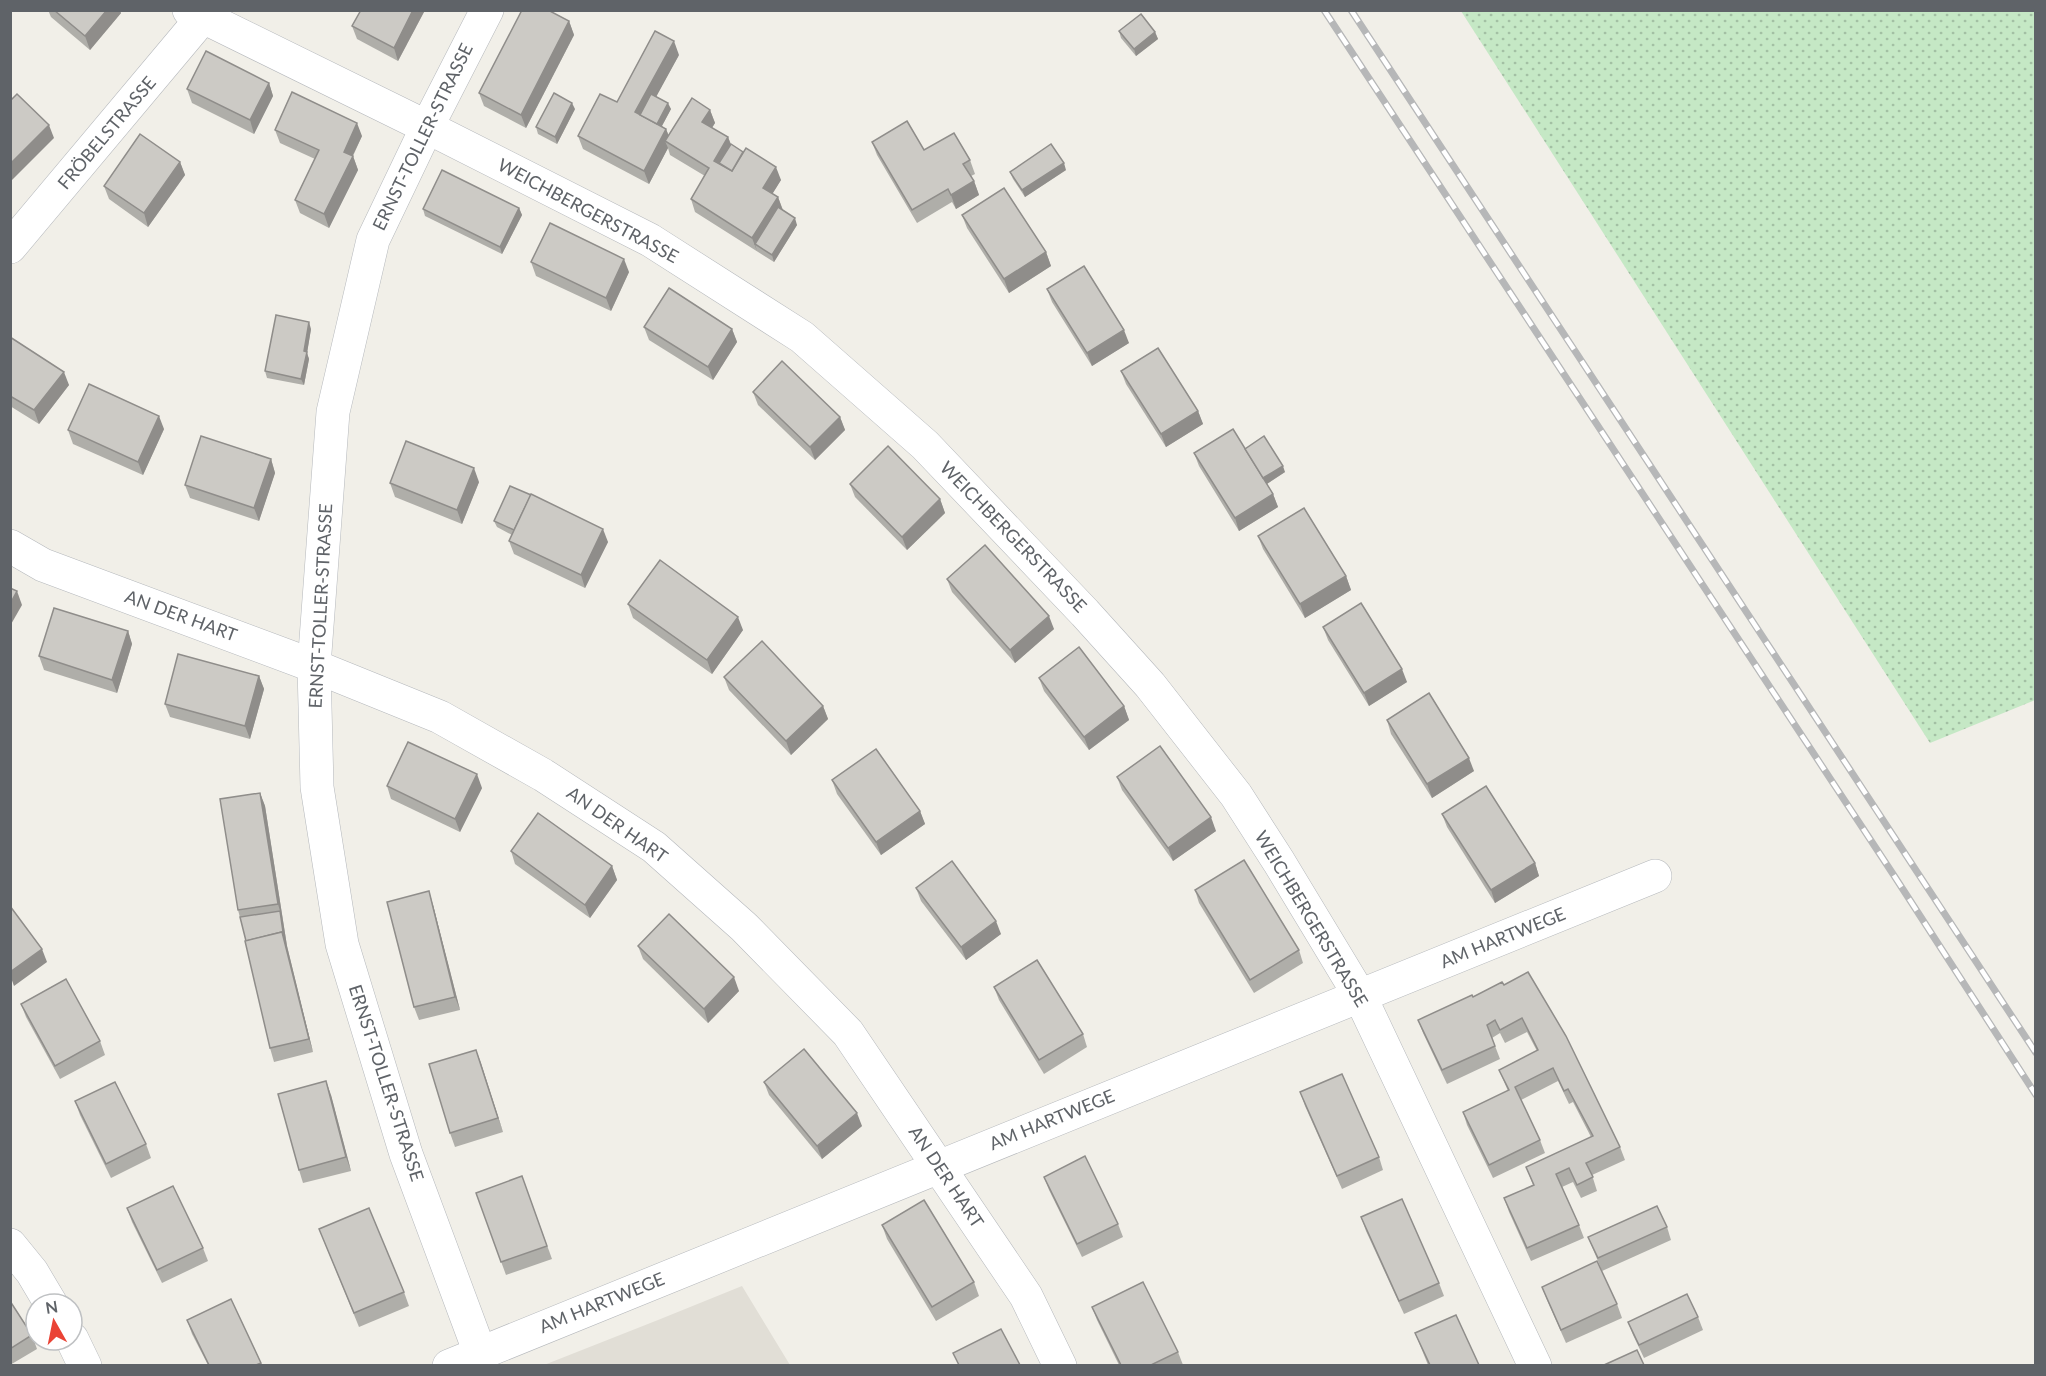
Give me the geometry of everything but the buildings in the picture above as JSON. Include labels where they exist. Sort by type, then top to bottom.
[{"type":"street","name":"ERNST-TOLLER-STRASSE","points":[[480,1353],[406,1154],[342,944],[317,787],[314,666],[333,412],[373,240],[487,10]]},
{"type":"street","name":"WEICHBERGERSTRASSE","points":[[196,14],[650,240],[802,337],[925,445],[1085,613],[1150,685],[1236,795],[1360,996],[1535,1365]]},
{"type":"street","name":"FRÖBELSTRASSE","points":[[10,247],[196,14]]},
{"type":"street","name":"AN DER HART","points":[[10,546],[43,565],[314,666],[440,717],[543,775],[654,848],[744,927],[848,1033],[1026,1296],[1060,1365]]},
{"type":"street","name":"AM HARTWEGE","points":[[449,1365],[1655,876]]},
{"type":"street","points":[[10,1245],[32,1272],[44,1292]]},
{"type":"shaded area","points":[[742,1286],[790,1365],[544,1365],[658,1320]]},
{"type":"green space","points":[[1461,11],[2035,11],[2035,700],[1930,743]]},
{"type":"railway","points":[[1324,10],[2036,1095]]},
{"type":"railway","points":[[1351,10],[2036,1053]]}]
